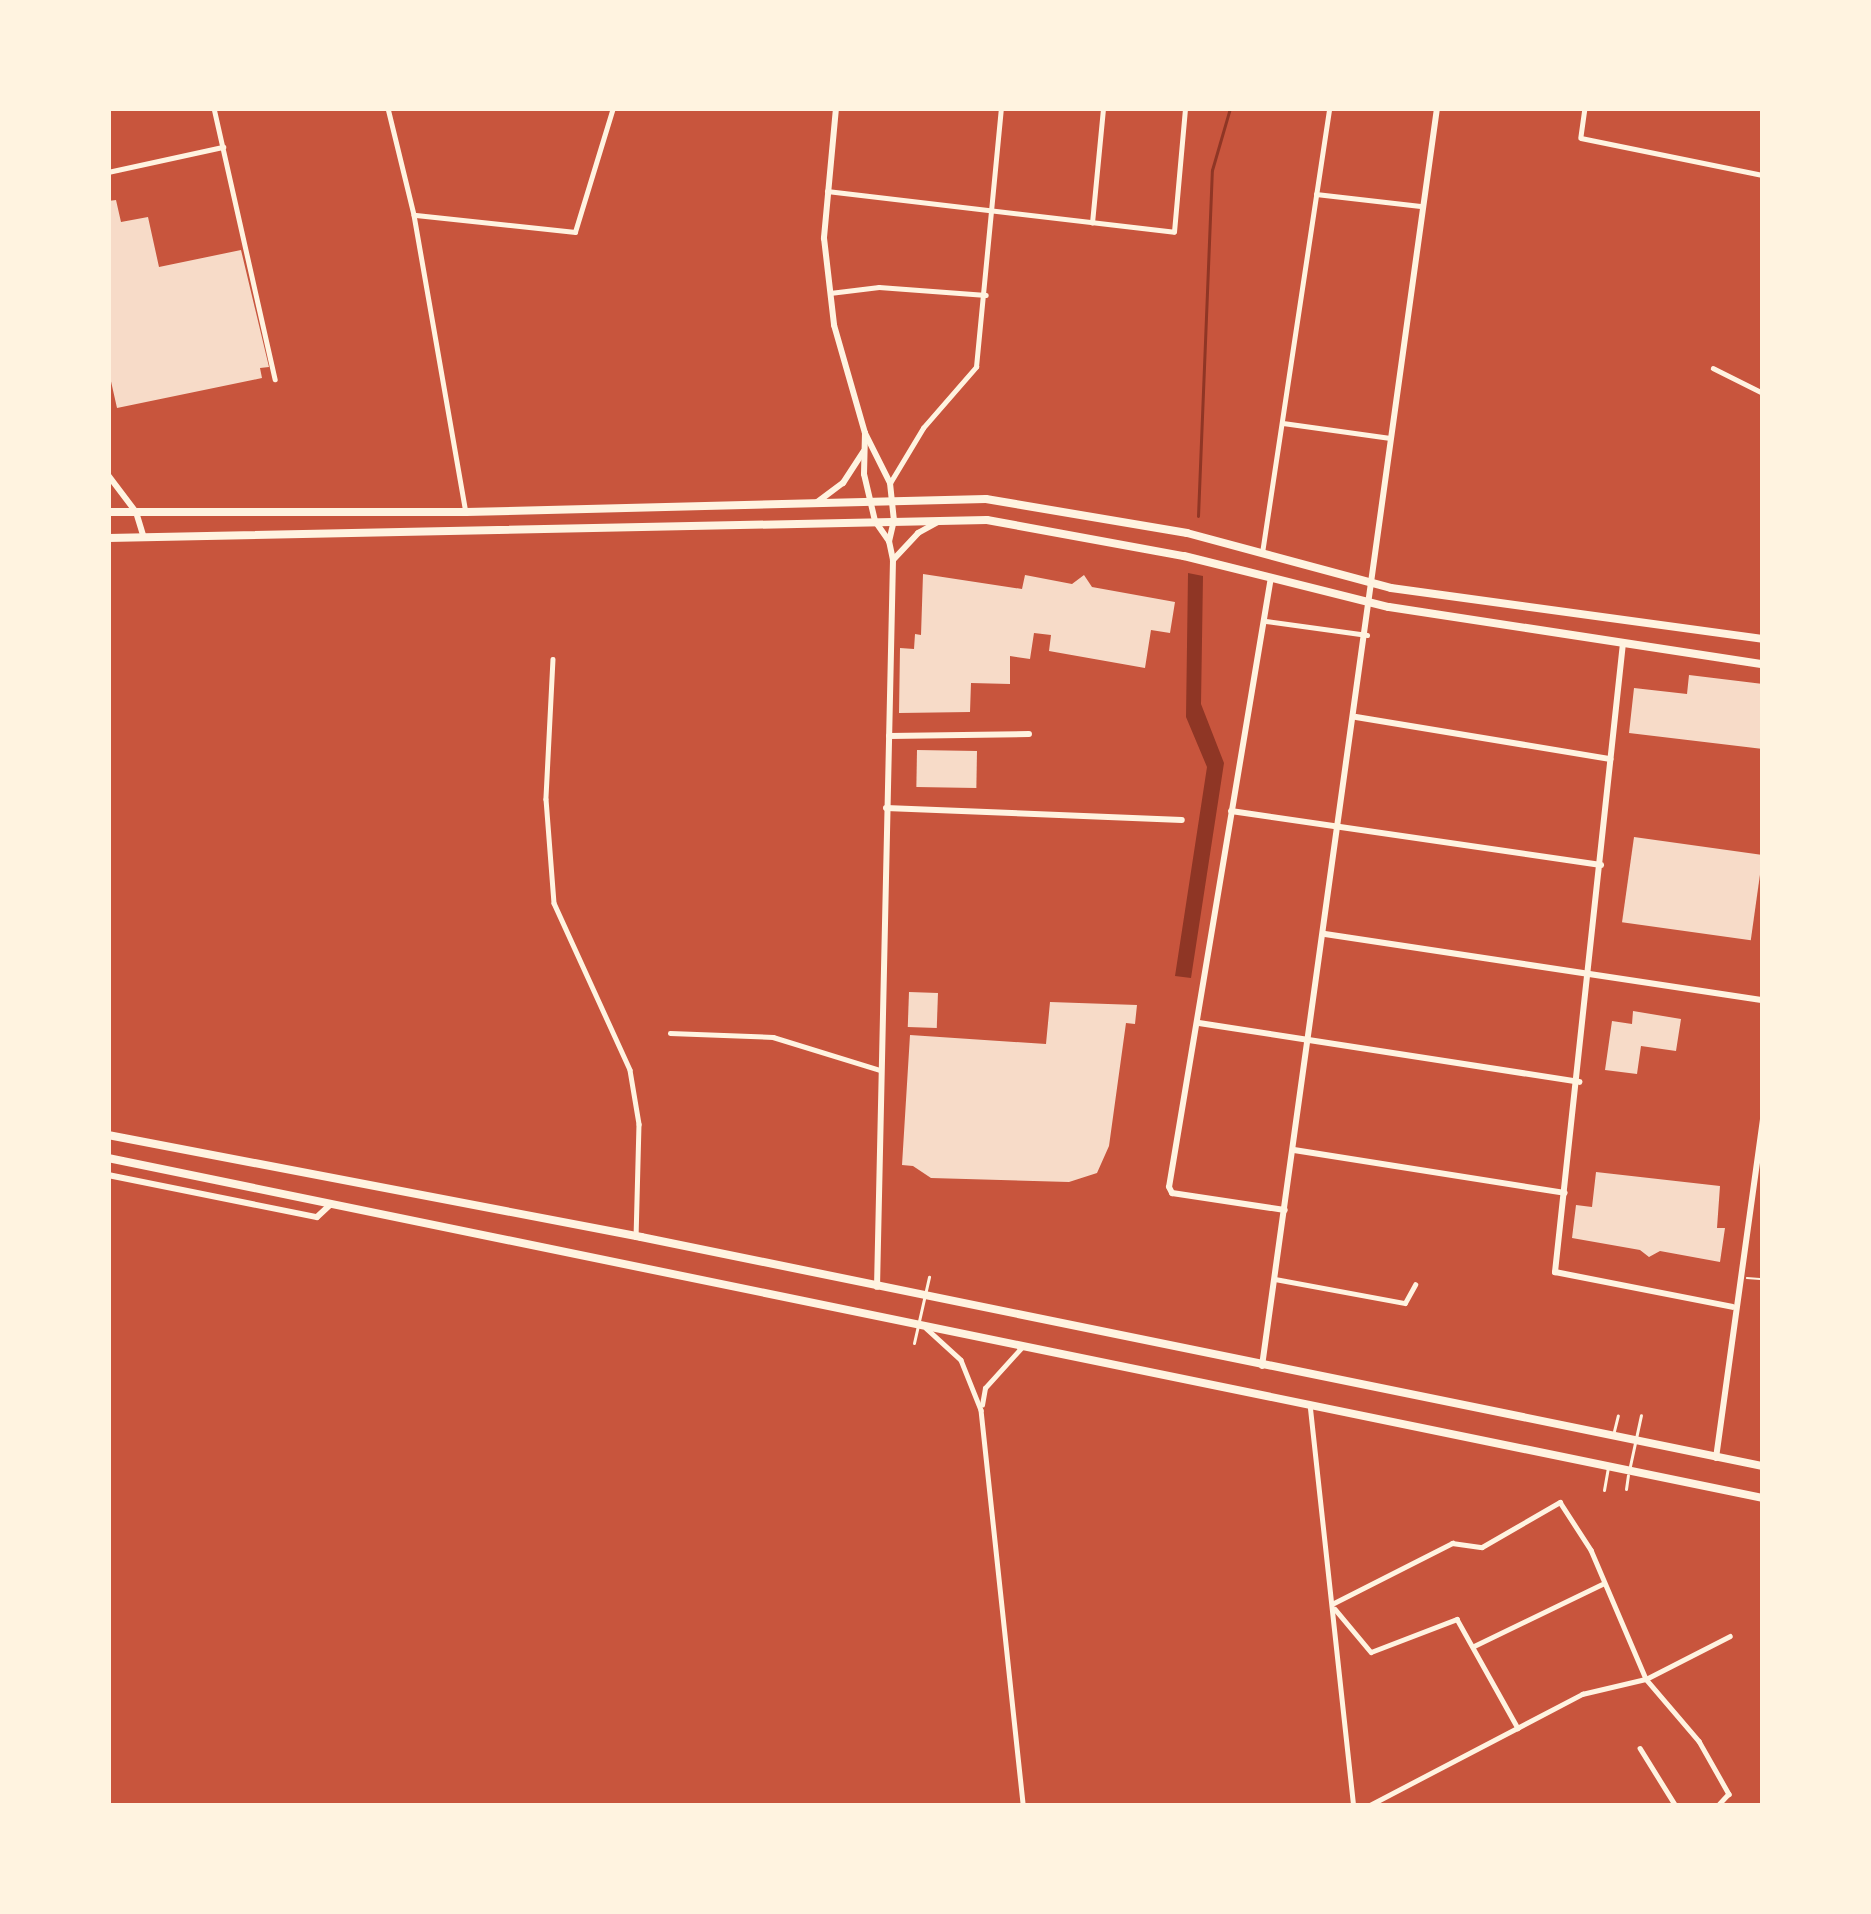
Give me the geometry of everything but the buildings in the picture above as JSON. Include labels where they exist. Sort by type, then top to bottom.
[{"type":"main road","points":[[108,512],[466,512],[892,500],[1012,503],[1149,526],[1374,583],[1763,639]]},
{"type":"main road","points":[[108,538],[943,519],[1029,526],[1372,603],[1763,664]]},
{"type":"main road","points":[[108,1135],[1763,1466]]},
{"type":"main road","points":[[108,1159],[1763,1498]]},
{"type":"street","points":[[214,108],[274,379]]},
{"type":"street","points":[[388,108],[414,215],[466,512]]},
{"type":"street","points":[[414,215],[575,232],[613,108]]},
{"type":"street","points":[[836,108],[824,238],[834,326],[865,433],[890,483],[894,520],[889,541]]},
{"type":"street","points":[[890,483],[923,428],[972,376],[986,295],[1001,108]]},
{"type":"street","points":[[1092,223],[1103,108]]},
{"type":"street","points":[[827,191],[1174,232],[1185,108]]},
{"type":"street","points":[[1262,553],[1329,108]]},
{"type":"street","points":[[1262,1366],[1372,603],[1437,108]]},
{"type":"street","points":[[1585,108],[1581,138],[1763,176]]},
{"type":"street","points":[[108,172],[223,147]]},
{"type":"street","points":[[1316,194],[1422,206]]},
{"type":"street","points":[[830,292],[879,287],[986,295]]},
{"type":"street","points":[[1713,368],[1763,393]]},
{"type":"street","points":[[1283,423],[1393,439]]},
{"type":"street","points":[[865,433],[875,521],[889,541],[893,560],[877,1287]]},
{"type":"street","points":[[816,502],[843,483],[864,451]]},
{"type":"street","points":[[108,475],[136,512],[144,538]]},
{"type":"street","points":[[893,560],[918,533],[943,519]]},
{"type":"street","points":[[1271,577],[1170,1191],[1285,1210]]},
{"type":"street","points":[[1264,621],[1367,635]]},
{"type":"street","points":[[1623,643],[1555,1271],[1733,1307]]},
{"type":"street","points":[[554,659],[546,799],[554,903],[630,1070],[639,1124],[636,1237]]},
{"type":"street","points":[[1355,717],[1611,759]]},
{"type":"street","points":[[888,736],[1029,734]]},
{"type":"street","points":[[886,808],[1182,820]]},
{"type":"street","points":[[1232,811],[1601,865]]},
{"type":"street","points":[[1324,934],[1763,1000]]},
{"type":"street","points":[[1198,1023],[1579,1082]]},
{"type":"street","points":[[670,1033],[773,1037],[880,1070]]},
{"type":"street","points":[[1716,1458],[1733,1307],[1763,1118]]},
{"type":"street","points":[[1294,1150],[1565,1193]]},
{"type":"street","points":[[108,1175],[317,1217],[332,1204]]},
{"type":"street","points":[[914,1343],[929,1277]]},
{"type":"street","points":[[1275,1279],[1405,1303],[1415,1285]]},
{"type":"street","points":[[922,1324],[961,1360],[981,1410],[1023,1806]]},
{"type":"street","points":[[981,1410],[985,1388],[1024,1346]]},
{"type":"street","points":[[1310,1404],[1354,1806]]},
{"type":"street","points":[[1613,1437],[1618,1415]]},
{"type":"street","points":[[1626,1489],[1641,1415]]},
{"type":"street","points":[[1604,1490],[1608,1466]]},
{"type":"street","points":[[1332,1604],[1452,1543],[1482,1547],[1560,1502],[1592,1550],[1602,1584],[1646,1679],[1699,1741],[1730,1794],[1718,1806]]},
{"type":"street","points":[[1474,1646],[1602,1584]]},
{"type":"street","points":[[1332,1604],[1371,1652],[1449,1618],[1463,1625],[1518,1728]]},
{"type":"street","points":[[1368,1806],[1582,1694],[1646,1679],[1730,1636]]},
{"type":"street","points":[[1640,1748],[1676,1806]]},
{"type":"lane","points":[[1738,1277],[1763,1279]]},
{"type":"shaded area","points":[[1188,573],[1203,576],[1201,704],[1224,763],[1191,978],[1175,976],[1207,767],[1186,717]]},
{"type":"waterway","points":[[1198,516],[1212,170],[1230,108]]}]
